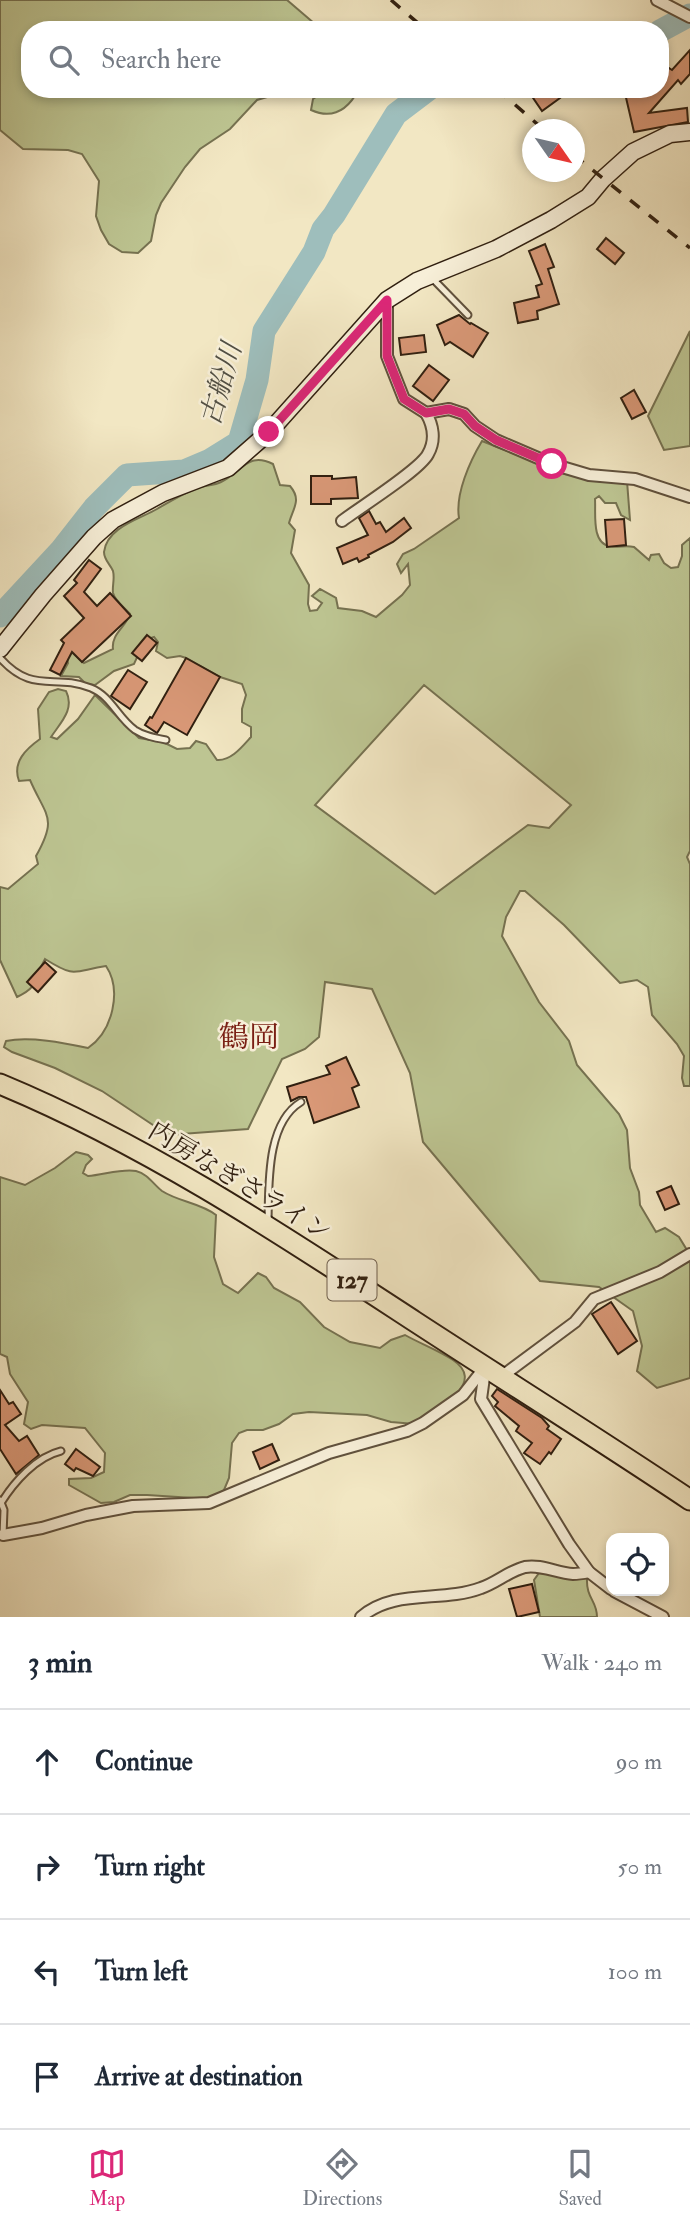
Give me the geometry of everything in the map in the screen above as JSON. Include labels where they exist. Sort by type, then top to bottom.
[{"type":"highway","name":"内房なぎさライン","points":[[0,1084],[57,1108],[174,1170],[690,1500]]},
{"type":"street","points":[[657,0],[687,15]]},
{"type":"street","points":[[0,649],[93,537],[114,520],[163,494],[228,468],[269,432],[387,300],[430,276],[496,249],[551,220],[588,197],[603,178],[633,152],[670,134],[690,132]]},
{"type":"street","points":[[342,521],[399,480],[429,454],[433,438],[432,424],[426,413],[404,399],[387,356],[387,300]]},
{"type":"street","points":[[426,413],[449,409],[464,414],[475,426],[496,440],[552,464],[589,475],[635,479],[690,497]]},
{"type":"street","points":[[3,1535],[133,1506],[209,1503],[329,1453],[407,1431],[424,1423],[493,1372],[575,1322],[594,1299],[660,1272],[690,1254]]},
{"type":"street","points":[[493,1372],[481,1399],[569,1544],[589,1572],[606,1585]]},
{"type":"street","points":[[361,1617],[375,1606],[389,1601],[444,1596],[481,1588],[525,1567],[573,1574],[589,1572]]},
{"type":"street","points":[[624,1596],[663,1617]]},
{"type":"lane","points":[[430,276],[468,315]]},
{"type":"lane","points":[[0,658],[27,680],[90,688],[115,706],[132,728],[142,734],[166,740]]},
{"type":"lane","points":[[268,1228],[273,1150],[278,1130],[293,1107],[301,1102]]},
{"type":"lane","points":[[3,1535],[4,1510],[1,1501],[28,1471],[52,1453],[61,1451]]},
{"type":"green space","points":[[0,0],[287,0],[312,21],[21,21],[21,98],[264,98],[257,100],[230,129],[200,149],[185,167],[161,203],[151,241],[138,253],[122,252],[109,244],[101,230],[96,216],[99,181],[82,154],[68,150],[23,149],[0,130]]},
{"type":"green space","points":[[353,98],[345,108],[326,114],[311,110],[313,99]]},
{"type":"green space","points":[[690,331],[690,446],[664,450],[648,416]]},
{"type":"green space","points":[[482,441],[565,474],[627,481],[630,520],[621,515],[616,503],[605,503],[599,496],[595,499],[597,534],[604,544],[634,547],[649,560],[651,555],[659,554],[671,568],[678,567],[682,545],[690,538],[690,851],[687,857],[690,864],[690,1086],[684,1086],[682,1078],[684,1056],[652,1015],[648,987],[637,980],[620,983],[564,925],[525,891],[520,891],[506,917],[502,936],[539,1002],[569,1041],[577,1065],[619,1114],[627,1130],[630,1168],[639,1192],[640,1205],[656,1232],[665,1228],[679,1237],[690,1255],[690,1378],[657,1388],[637,1371],[642,1346],[633,1311],[599,1287],[540,1281],[423,1142],[410,1073],[372,989],[325,982],[319,1037],[305,1049],[282,1059],[248,1129],[168,1135],[102,1091],[4,1047],[6,1041],[26,1039],[88,1048],[104,1031],[114,998],[111,976],[106,966],[75,972],[45,959],[34,985],[17,997],[0,960],[0,887],[8,889],[38,864],[36,856],[47,833],[45,810],[30,780],[19,781],[17,768],[25,752],[40,739],[38,709],[49,692],[58,689],[66,691],[68,698],[66,715],[51,737],[57,739],[78,719],[95,695],[139,738],[163,742],[177,749],[190,748],[196,741],[206,744],[217,760],[232,756],[251,737],[251,727],[242,722],[246,695],[242,684],[220,677],[186,658],[167,658],[156,651],[158,642],[154,637],[145,640],[134,664],[114,671],[95,685],[86,684],[79,677],[61,676],[68,663],[65,646],[84,663],[113,649],[114,639],[130,614],[113,593],[113,571],[104,552],[111,536],[125,525],[185,493],[221,482],[250,462],[264,461],[273,464],[280,485],[290,486],[294,491],[296,504],[289,523],[295,530],[291,553],[309,585],[310,611],[317,610],[322,603],[312,596],[320,589],[336,598],[338,608],[362,611],[376,617],[410,585],[408,564],[401,573],[397,564],[403,554],[459,518],[461,488]],"holes":[[[424,685],[571,805],[549,828],[528,825],[435,894],[315,805]]]},
{"type":"green space","points":[[76,1152],[92,1159],[83,1173],[88,1176],[136,1171],[144,1174],[169,1195],[216,1215],[214,1257],[223,1284],[238,1293],[258,1273],[266,1277],[274,1288],[300,1302],[324,1327],[350,1342],[380,1348],[405,1335],[453,1360],[462,1369],[465,1378],[462,1388],[444,1405],[415,1424],[391,1422],[367,1415],[309,1412],[293,1414],[279,1424],[263,1430],[239,1433],[232,1443],[229,1478],[224,1490],[209,1499],[130,1495],[114,1502],[101,1503],[69,1485],[69,1479],[91,1478],[104,1472],[105,1453],[85,1428],[42,1425],[31,1429],[24,1424],[28,1402],[10,1374],[7,1357],[0,1354],[0,1177],[25,1185]]},
{"type":"green space","points":[[539,1573],[587,1578],[588,1591],[597,1617],[540,1617],[534,1580]]},
{"type":"building","points":[[690,50],[690,74],[681,84],[678,80],[669,90],[669,68],[672,70]]},
{"type":"building","points":[[533,98],[560,98],[542,111]]},
{"type":"building","points":[[626,98],[662,98],[649,113],[687,108],[688,122],[634,132]]},
{"type":"building","points":[[606,238],[624,253],[615,264],[597,249]]},
{"type":"building","points":[[545,244],[554,267],[548,269],[559,304],[537,311],[538,319],[518,323],[514,303],[539,297],[536,286],[542,284],[529,251]]},
{"type":"building","points":[[459,315],[488,333],[473,357],[450,342],[445,345],[437,325]]},
{"type":"building","points":[[424,335],[426,352],[401,355],[399,338]]},
{"type":"building","points":[[429,365],[449,380],[433,401],[413,386]]},
{"type":"building","points":[[634,390],[646,412],[632,419],[621,398]]},
{"type":"building","points":[[311,476],[332,476],[332,479],[356,477],[358,498],[331,499],[331,504],[311,504]]},
{"type":"building","points":[[369,511],[376,524],[380,522],[386,532],[404,518],[411,528],[393,542],[368,555],[369,557],[359,562],[357,558],[343,564],[337,548],[368,535],[359,518]]},
{"type":"building","points":[[624,519],[626,545],[607,547],[605,520]]},
{"type":"building","points":[[89,560],[101,569],[84,592],[97,606],[110,593],[131,616],[82,662],[72,652],[60,675],[50,670],[64,643],[61,640],[84,618],[64,596],[77,583],[74,580]]},
{"type":"building","points":[[147,635],[157,643],[142,661],[132,653]]},
{"type":"building","points":[[186,658],[220,677],[187,735],[164,722],[157,733],[145,725],[150,717],[152,718]]},
{"type":"building","points":[[128,670],[147,682],[130,709],[111,696]]},
{"type":"building","points":[[45,962],[56,972],[38,992],[27,982]]},
{"type":"building","points":[[346,1057],[359,1085],[352,1088],[359,1107],[314,1123],[306,1097],[291,1101],[287,1087],[330,1074],[326,1066]]},
{"type":"building","points":[[671,1186],[679,1204],[665,1210],[657,1192]]},
{"type":"building","points":[[611,1302],[637,1341],[618,1354],[592,1314]]},
{"type":"building","points":[[497,1389],[542,1418],[549,1426],[547,1429],[561,1439],[540,1464],[524,1453],[532,1443],[516,1431],[519,1426],[495,1406],[498,1402],[492,1396]]},
{"type":"building","points":[[0,1390],[9,1404],[13,1402],[21,1414],[5,1425],[19,1441],[27,1436],[39,1455],[16,1474],[0,1449]]},
{"type":"building","points":[[272,1444],[279,1460],[260,1469],[253,1452]]},
{"type":"building","points":[[76,1449],[100,1467],[93,1476],[76,1468],[74,1471],[65,1464]]},
{"type":"building","points":[[532,1584],[539,1612],[517,1617],[509,1589]]},
{"type":"waterway","name":"古船川","points":[[669,26],[690,15]]},
{"type":"waterway","name":"古船川","points":[[0,616],[61,550],[94,508],[127,475],[184,471],[210,460],[239,442],[257,380],[264,331],[314,252],[323,229],[396,114],[417,98]]},
{"type":"railway","points":[[391,0],[416,21]]},
{"type":"railway","points":[[507,98],[531,119]]},
{"type":"railway","points":[[585,164],[690,248]]},
{"type":"district","name":"鶴岡","points":[[249,1037]]},
{"type":"route","points":[[269,432],[387,300],[387,356],[404,399],[426,413],[449,409],[464,414],[475,426],[496,440],[552,464]]}]
